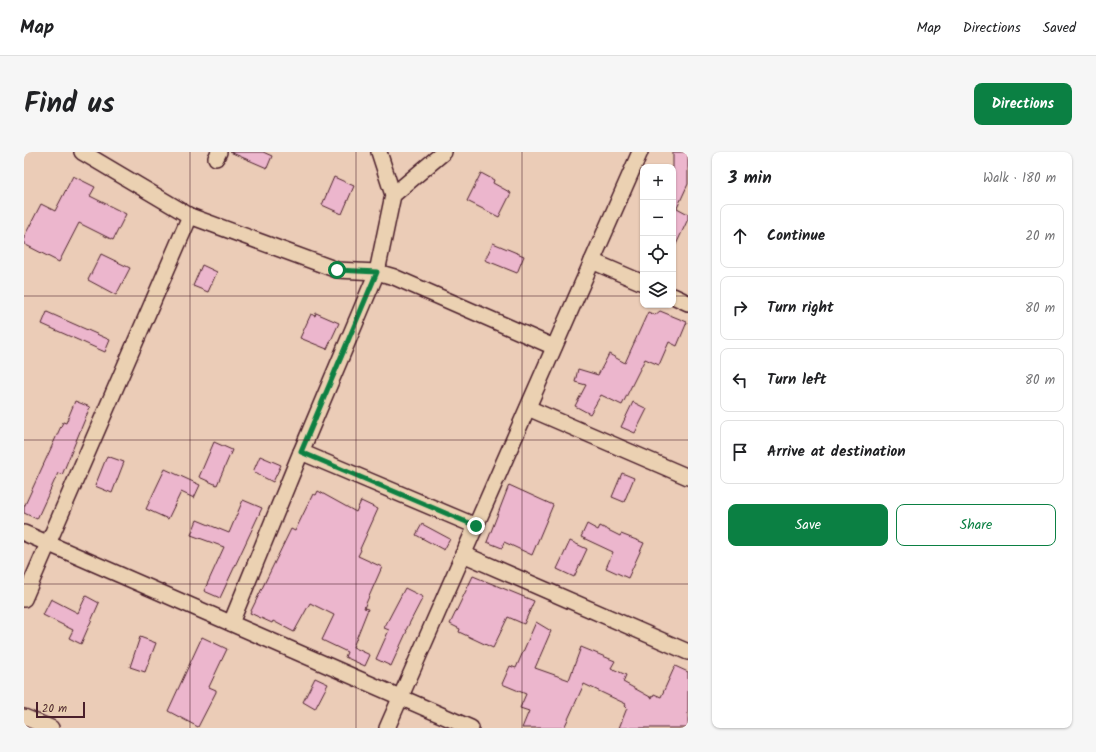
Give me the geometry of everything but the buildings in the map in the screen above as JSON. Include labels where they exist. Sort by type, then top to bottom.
[{"type":"street","points":[[82,152],[190,216],[337,270],[377,272],[394,277],[554,347]]},
{"type":"street","points":[[231,623],[377,272],[393,195],[379,152]]},
{"type":"street","points":[[393,195],[444,152]]},
{"type":"street","points":[[387,728],[640,152]]},
{"type":"street","points":[[24,599],[190,216]]},
{"type":"street","points":[[592,261],[640,282]]},
{"type":"street","points":[[676,297],[688,303]]},
{"type":"street","points":[[528,408],[688,478]]},
{"type":"street","points":[[301,452],[476,526]]},
{"type":"street","points":[[24,533],[471,728]]},
{"type":"street","points":[[463,554],[688,652]]},
{"type":"street","points":[[24,717],[51,728]]},
{"type":"route","points":[[337,270],[377,272],[301,452],[476,526]]}]
